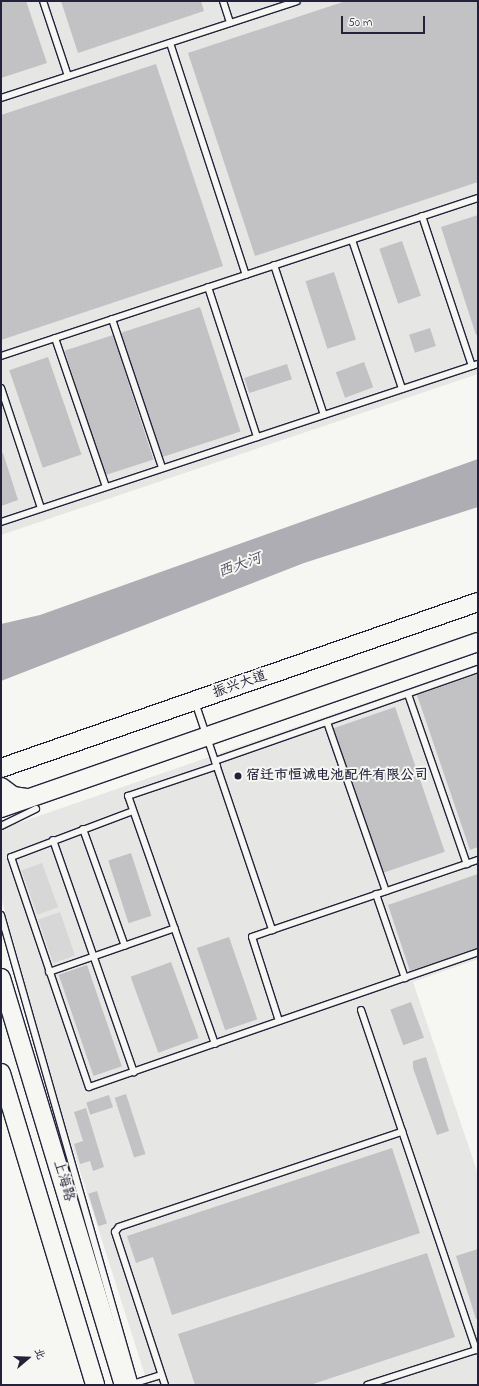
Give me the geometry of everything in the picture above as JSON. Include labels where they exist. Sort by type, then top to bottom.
[{"type":"main road","name":"振兴大道","points":[[3,766],[478,602]]},
{"type":"main road","points":[[3,808],[32,804],[207,736],[478,642]]},
{"type":"main road","points":[[1,787],[13,796],[32,804]]},
{"type":"main road","name":"上海路","points":[[1,978],[132,1384]]},
{"type":"main road","name":"上海路","points":[[1,1073],[95,1385]]},
{"type":"lane","points":[[43,1],[68,76]]},
{"type":"lane","points":[[222,1],[230,23]]},
{"type":"lane","points":[[1,98],[297,1]]},
{"type":"lane","points":[[170,43],[246,275]]},
{"type":"lane","points":[[1,356],[478,198]]},
{"type":"lane","points":[[1,522],[475,365],[422,216]]},
{"type":"lane","points":[[352,240],[402,389]]},
{"type":"lane","points":[[274,266],[324,414]]},
{"type":"lane","points":[[208,288],[257,437]]},
{"type":"lane","points":[[112,319],[162,468]]},
{"type":"lane","points":[[55,338],[106,487]]},
{"type":"lane","points":[[1,388],[41,508]]},
{"type":"lane","points":[[215,1044],[128,796],[327,722],[478,670]]},
{"type":"lane","points":[[408,694],[467,864]]},
{"type":"lane","points":[[195,700],[272,930]]},
{"type":"lane","points":[[327,722],[386,891]]},
{"type":"lane","points":[[1,826],[32,804]]},
{"type":"lane","points":[[133,811],[15,854],[10,861],[89,1087],[478,952]]},
{"type":"lane","points":[[83,829],[125,946]]},
{"type":"lane","points":[[53,840],[134,1072]]},
{"type":"lane","points":[[279,1021],[252,937],[478,860]]},
{"type":"lane","points":[[376,894],[405,978]]},
{"type":"lane","points":[[1,916],[132,1384]]},
{"type":"lane","points":[[49,972],[175,928]]},
{"type":"lane","points":[[361,1010],[477,1351],[367,1385]]},
{"type":"lane","points":[[164,1385],[115,1232],[119,1227],[402,1132]]},
{"type":"lane","points":[[128,1385],[161,1375]]},
{"type":"shaded area","points":[[1,1],[478,1],[478,374],[1,535]]},
{"type":"shaded area","points":[[478,664],[478,959],[413,982],[478,1174],[478,1385],[148,1385],[59,1105],[1,897],[1,829]]},
{"type":"shaded area","points":[[42,863],[58,907],[37,915],[21,871]]},
{"type":"shaded area","points":[[60,912],[75,955],[53,963],[38,919]]},
{"type":"water","name":"西大河","points":[[478,459],[478,507],[304,563],[1,681],[1,624],[40,615]]},
{"type":"building","points":[[1,1],[26,1],[47,63],[1,78]]},
{"type":"building","points":[[61,1],[201,1],[204,11],[78,53]]},
{"type":"building","points":[[346,1],[478,1],[478,182],[255,256],[188,53]]},
{"type":"building","points":[[156,64],[223,266],[1,340],[1,115]]},
{"type":"building","points":[[478,215],[478,335],[476,335],[441,227]]},
{"type":"building","points":[[402,241],[421,296],[398,304],[379,249]]},
{"type":"building","points":[[334,272],[356,340],[327,349],[305,281]]},
{"type":"building","points":[[200,307],[240,432],[162,457],[121,333]]},
{"type":"building","points":[[430,328],[436,346],[415,353],[409,335]]},
{"type":"building","points":[[113,335],[153,460],[105,475],[64,351]]},
{"type":"building","points":[[48,357],[82,454],[43,468],[9,370]]},
{"type":"building","points":[[364,362],[373,387],[345,398],[336,372]]},
{"type":"building","points":[[287,364],[292,379],[249,393],[244,378]]},
{"type":"building","points":[[3,453],[18,500],[1,506],[1,454]]},
{"type":"building","points":[[478,674],[478,847],[470,850],[417,695]]},
{"type":"building","points":[[395,707],[445,852],[383,873],[334,728]]},
{"type":"building","points":[[131,853],[151,916],[129,923],[108,860]]},
{"type":"building","points":[[478,874],[478,948],[410,971],[388,905]]},
{"type":"building","points":[[229,937],[257,1019],[225,1030],[197,948]]},
{"type":"building","points":[[171,962],[199,1038],[158,1053],[131,977]]},
{"type":"building","points":[[87,965],[122,1066],[93,1076],[59,975]]},
{"type":"building","points":[[411,1002],[424,1038],[403,1045],[390,1010]]},
{"type":"building","points":[[426,1057],[449,1131],[437,1135],[413,1068],[413,1061]]},
{"type":"building","points":[[126,1094],[145,1154],[134,1158],[115,1098]]},
{"type":"building","points":[[109,1095],[113,1107],[90,1115],[86,1102]]},
{"type":"building","points":[[86,1108],[104,1167],[93,1171],[90,1161],[80,1164],[74,1144],[83,1141],[74,1112]]},
{"type":"building","points":[[392,1148],[420,1233],[172,1315],[153,1257],[136,1263],[127,1236]]},
{"type":"building","points":[[97,1191],[107,1224],[98,1226],[88,1194]]},
{"type":"building","points":[[478,1249],[478,1319],[476,1319],[456,1256]]},
{"type":"building","points":[[427,1253],[455,1337],[310,1385],[195,1385],[178,1334]]},
{"type":"place","name":"宿迁市恒诚电池配件有限公司","points":[[238,776]]}]
